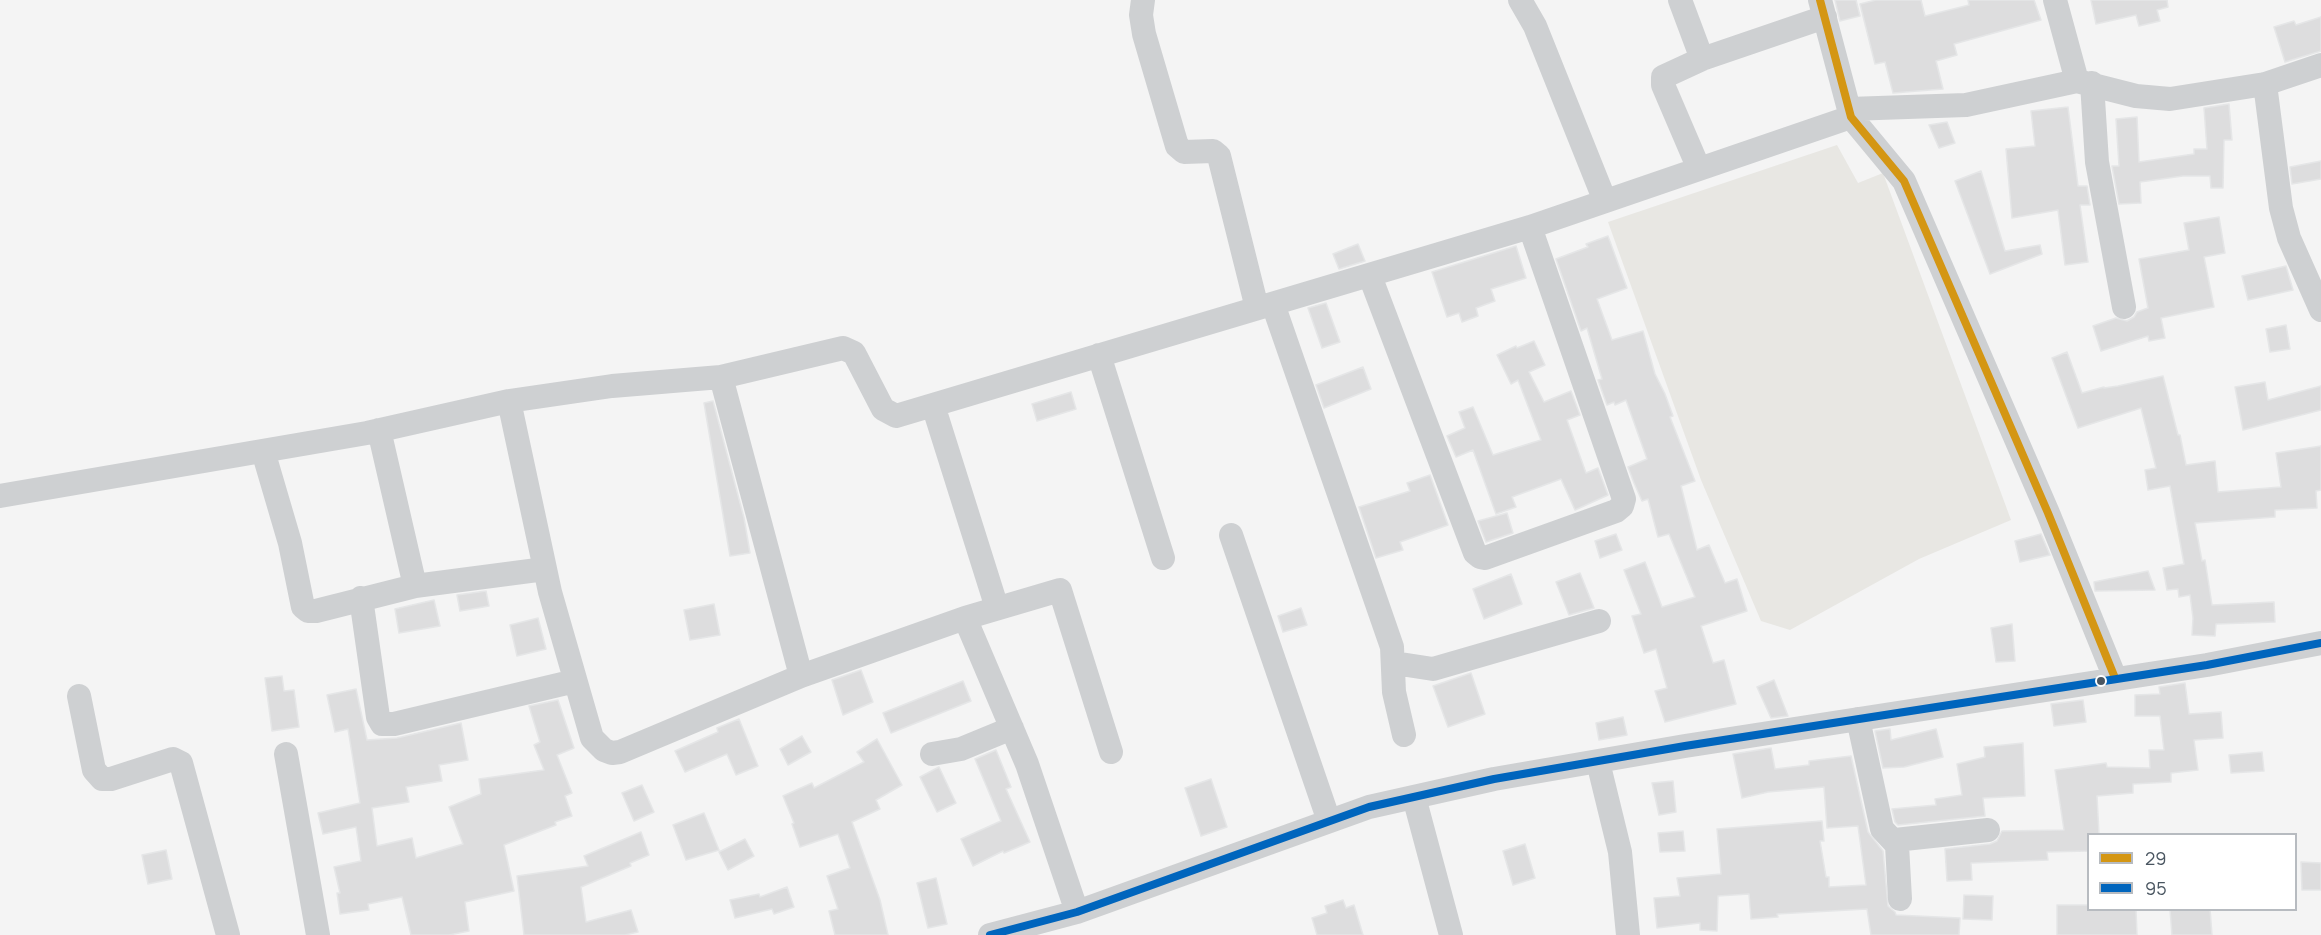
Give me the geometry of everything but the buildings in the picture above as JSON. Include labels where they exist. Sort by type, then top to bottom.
[{"type":"street","points":[[1143,0],[1141,15],[1144,34],[1177,146],[1184,152],[1213,151],[1219,156],[1265,306],[1392,647],[1394,692],[1404,735]]},
{"type":"street","points":[[1520,0],[1536,26],[1605,201]]},
{"type":"street","points":[[1680,0],[1702,59]]},
{"type":"street","points":[[2055,0],[2085,82],[2097,162],[2124,307]]},
{"type":"street","points":[[1699,169],[1663,85],[1663,77],[1822,8],[1850,113],[1904,181],[2048,513],[2115,678]]},
{"type":"street","points":[[0,496],[379,430],[509,401],[612,386],[721,377],[843,348],[854,353],[883,409],[896,416],[1530,228],[1850,113],[1966,105],[2085,82],[2136,96],[2170,99],[2265,84],[2321,64]]},
{"type":"street","points":[[2265,84],[2281,208],[2289,238],[2321,310]]},
{"type":"street","points":[[1370,276],[1476,553],[1485,558],[1616,511],[1622,506],[1624,499],[1530,228]]},
{"type":"street","points":[[1099,355],[1163,558]]},
{"type":"street","points":[[721,377],[801,676]]},
{"type":"street","points":[[509,401],[545,569],[575,681],[592,738],[604,750],[612,753],[620,752],[801,676],[965,618],[1060,590],[1111,752]]},
{"type":"street","points":[[933,405],[997,608]]},
{"type":"street","points":[[379,430],[415,586]]},
{"type":"street","points":[[263,451],[290,543],[303,607],[308,610],[415,586],[545,569]]},
{"type":"street","points":[[1232,536],[1329,821]]},
{"type":"street","points":[[361,598],[378,717],[382,724],[394,724],[575,681]]},
{"type":"street","points":[[965,618],[1042,805],[1077,912]]},
{"type":"street","points":[[1394,663],[1433,669],[1599,621]]},
{"type":"street","points":[[990,935],[1077,912],[1369,807],[1494,779],[1858,718],[2207,665],[2321,643]]},
{"type":"street","points":[[79,696],[94,770],[102,778],[111,779],[173,759],[182,763],[228,935]]},
{"type":"street","points":[[1858,718],[1882,829],[1895,840],[1897,845],[1900,899]]},
{"type":"street","points":[[932,754],[961,749],[1012,728]]},
{"type":"street","points":[[286,754],[318,935]]},
{"type":"street","points":[[1598,762],[1620,852],[1628,935]]},
{"type":"street","points":[[1414,797],[1450,935]]},
{"type":"street","points":[[1895,840],[1988,830]]},
{"type":"shaded area","points":[[1837,145],[1858,183],[1883,173],[2011,520],[1919,559],[1790,630],[1761,621],[1701,480],[1608,222]]},
{"type":"transit line","name":"29","points":[[1820,0],[1851,117],[1904,181],[2048,513],[2115,678]]},
{"type":"transit line","name":"95","points":[[990,935],[1077,912],[1369,807],[1494,779],[1685,746],[2207,665],[2321,643]]}]
